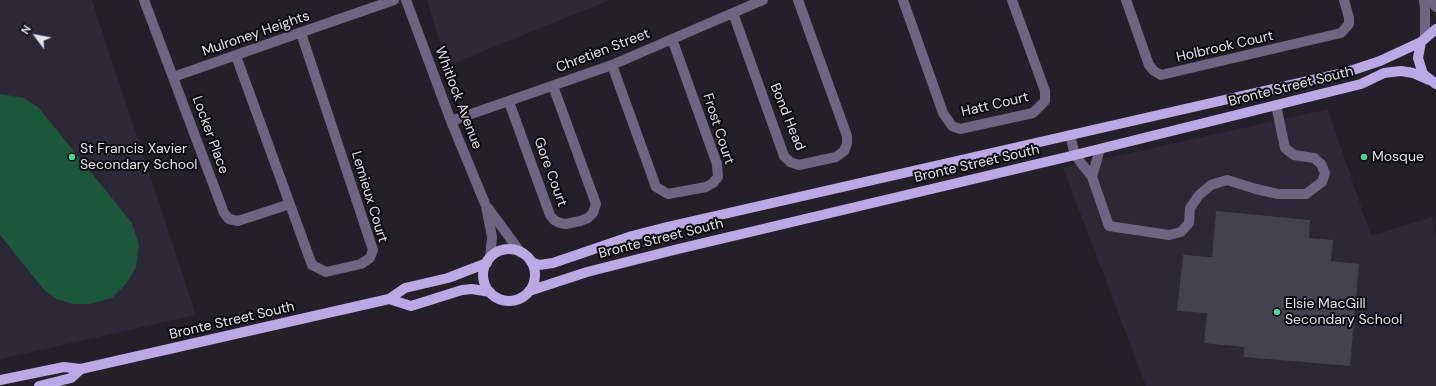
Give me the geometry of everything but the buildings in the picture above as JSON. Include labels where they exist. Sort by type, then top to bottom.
[{"type":"main road","name":"Bronte Street South","points":[[531,262],[539,265],[551,264],[632,236],[667,227],[1347,72],[1380,61],[1423,40],[1436,29]]},
{"type":"main road","points":[[1423,40],[1418,50],[1419,67],[1432,82]]},
{"type":"main road","name":"Bronte Street South","points":[[529,291],[587,272],[674,250],[1100,149],[1361,84],[1384,73],[1401,71],[1413,73],[1432,82]]},
{"type":"main road","points":[[389,299],[411,306],[462,290],[472,289],[490,292],[502,300],[512,301],[522,297],[529,291],[534,282],[534,272],[531,262],[522,253],[505,249],[496,253],[488,260],[484,269],[483,280],[490,292]]},
{"type":"main road","name":"Bronte Street South","points":[[0,380],[64,367],[81,369],[389,299],[405,288],[448,278],[488,260]]},
{"type":"main road","name":"Bronte Street South","points":[[39,386],[71,378],[81,369]]},
{"type":"street","name":"Locker Place","points":[[144,0],[224,212],[229,219],[238,221],[290,204]]},
{"type":"street","name":"Mulroney Heights","points":[[173,78],[394,0]]},
{"type":"street","name":"Whitlock Avenue","points":[[406,0],[451,121],[486,206],[492,237],[488,260]]},
{"type":"street","name":"Chretien Street","points":[[451,121],[612,65],[762,0]]},
{"type":"street","name":"Bond Head","points":[[733,13],[784,156],[790,162],[799,165],[836,157],[844,151],[847,144],[847,136],[798,0]]},
{"type":"street","name":"Hatt Court","points":[[903,0],[944,113],[952,126],[960,129],[1033,113],[1045,101],[1045,91],[1012,0]]},
{"type":"street","name":"Holbrook Court","points":[[1126,0],[1149,65],[1154,71],[1161,75],[1341,33],[1349,24],[1349,18],[1344,0]]},
{"type":"street","points":[[1423,40],[1425,10],[1424,0]]},
{"type":"street","points":[[1431,0],[1436,7]]},
{"type":"street","name":"Lemieux Court","points":[[236,56],[312,265],[326,272],[361,264],[370,258],[373,250],[301,33]]},
{"type":"street","name":"Frost Court","points":[[612,65],[656,186],[668,194],[706,187],[713,183],[718,177],[718,164],[672,39]]},
{"type":"street","name":"Gore Court","points":[[509,102],[550,215],[554,220],[560,223],[566,224],[580,221],[593,213],[596,204],[553,86]]},
{"type":"street","points":[[1070,135],[1075,155],[1092,177],[1109,226],[1153,234],[1169,235],[1181,232],[1189,222],[1190,208],[1198,196],[1211,185],[1227,180],[1278,194],[1306,194],[1322,182],[1324,173],[1321,164],[1314,158],[1294,155],[1285,148],[1276,105]]},
{"type":"street","points":[[1092,177],[1100,149]]},
{"type":"street","name":"Whitlock Avenue","points":[[486,206],[522,253]]},
{"type":"shaded area","name":"St Francis Xavier Secondary School","points":[[0,0],[92,0],[196,315],[0,359]]},
{"type":"shaded area","points":[[427,0],[610,0],[447,66]]},
{"type":"shaded area","name":"Elsie MacGill Secondary School","points":[[1328,109],[1371,236],[1432,217],[1436,238],[1436,386],[1146,386],[1063,168]]},
{"type":"green space","points":[[0,94],[24,98],[38,107],[132,223],[139,245],[136,267],[127,283],[112,298],[91,304],[73,304],[57,299],[45,291],[0,235]]},
{"type":"place","name":"St Francis Xavier Secondary School","points":[[72,157]]},
{"type":"place","name":"Mosque","points":[[1364,157]]},
{"type":"place","name":"Elsie MacGill Secondary School","points":[[1277,312]]}]
